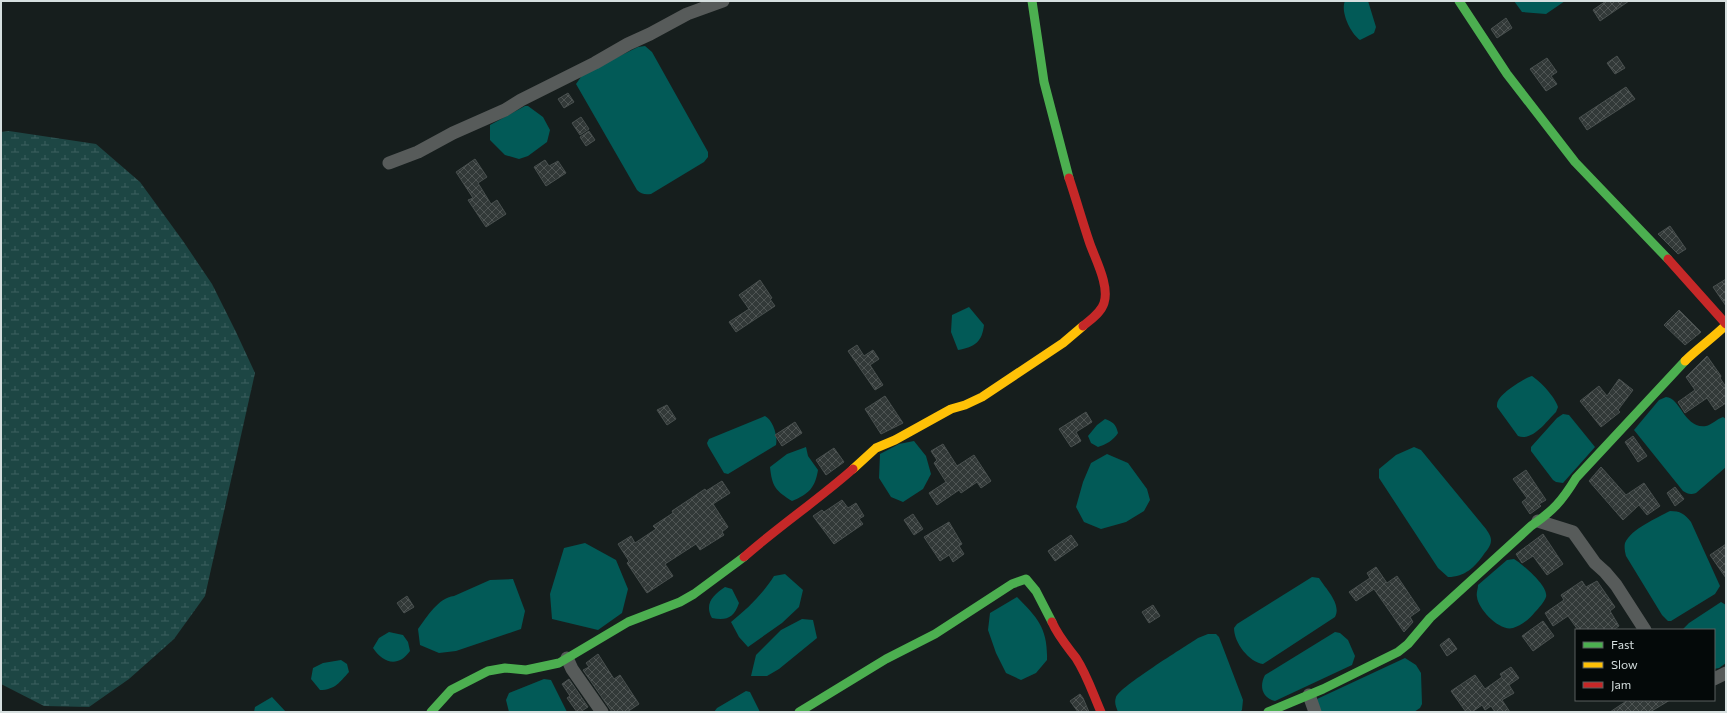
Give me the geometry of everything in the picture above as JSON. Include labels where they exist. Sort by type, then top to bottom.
[{"type":"street","points":[[389,163],[418,152],[453,133],[505,110],[521,100],[688,14],[723,1]]},
{"type":"street","points":[[431,712],[451,690],[488,671],[505,668],[526,670],[538,669],[559,663],[628,622],[680,602],[694,594],[728,570],[763,540],[827,492],[876,448],[895,440],[951,409],[965,405],[982,397],[1063,343],[1096,315],[1104,303],[1101,269],[1089,242],[1072,187],[1044,82],[1032,1]]},
{"type":"street","points":[[1268,712],[1309,695],[1379,662],[1408,644],[1430,618],[1538,521],[1549,514],[1564,498],[1576,478],[1621,427],[1644,406],[1659,387],[1696,350],[1714,337],[1726,325],[1694,287],[1575,162],[1507,74],[1459,1]]},
{"type":"street","points":[[1538,521],[1573,532],[1595,563],[1616,585],[1644,629]]},
{"type":"street","points":[[799,712],[886,659],[935,634],[1012,584],[1026,579],[1036,591],[1058,636],[1076,659],[1086,677],[1101,712]]},
{"type":"street","points":[[567,658],[572,669],[602,712]]},
{"type":"street","points":[[1715,678],[1726,673]]},
{"type":"street","points":[[1309,695],[1315,712]]},
{"type":"green space","points":[[9,131],[96,144],[140,182],[212,284],[255,373],[205,596],[174,639],[129,679],[89,707],[44,706],[1,684],[1,132]]},
{"type":"shaded area","points":[[1345,1],[1368,1],[1376,27],[1374,33],[1360,40],[1353,33],[1345,17]]},
{"type":"shaded area","points":[[1514,1],[1565,1],[1546,14],[1522,12]]},
{"type":"shaded area","points":[[645,46],[652,52],[708,152],[708,157],[704,162],[651,194],[642,193],[637,190],[576,84],[583,74],[638,47]]},
{"type":"shaded area","points":[[525,106],[528,106],[543,117],[550,130],[547,142],[528,156],[519,159],[505,155],[490,140],[490,125]]},
{"type":"shaded area","points":[[969,307],[984,325],[983,331],[977,343],[958,350],[951,332],[952,315]]},
{"type":"shaded area","points":[[1532,376],[1547,390],[1558,407],[1556,412],[1539,430],[1529,436],[1523,437],[1518,436],[1497,407],[1497,404],[1500,398],[1508,390]]},
{"type":"shaded area","points":[[1666,397],[1675,402],[1693,423],[1699,426],[1706,426],[1723,417],[1726,419],[1726,467],[1696,493],[1689,494],[1683,491],[1634,430],[1659,400]]},
{"type":"shaded area","points":[[1563,414],[1569,415],[1595,447],[1563,483],[1553,480],[1531,451],[1531,447],[1557,418]]},
{"type":"shaded area","points":[[765,416],[768,418],[774,429],[776,445],[728,474],[724,473],[708,446],[707,443],[709,439]]},
{"type":"shaded area","points":[[1105,419],[1114,424],[1118,433],[1109,442],[1098,447],[1091,443],[1088,436],[1097,425]]},
{"type":"shaded area","points":[[914,441],[926,456],[931,474],[923,489],[903,502],[891,497],[879,478],[880,454],[899,444]]},
{"type":"shaded area","points":[[806,447],[808,456],[818,470],[817,476],[813,486],[807,493],[792,501],[776,488],[772,479],[770,467],[787,454]]},
{"type":"shaded area","points":[[1414,447],[1421,450],[1486,529],[1491,540],[1490,546],[1473,567],[1454,577],[1448,577],[1438,568],[1379,478],[1379,469],[1396,455]]},
{"type":"shaded area","points":[[1107,454],[1128,463],[1147,489],[1150,500],[1144,511],[1126,522],[1101,529],[1084,522],[1076,507],[1083,482],[1091,463]]},
{"type":"shaded area","points":[[1670,511],[1682,514],[1691,522],[1720,586],[1715,594],[1671,621],[1668,621],[1662,615],[1626,556],[1625,543],[1628,538],[1638,529]]},
{"type":"shaded area","points":[[585,543],[616,560],[628,589],[622,613],[598,630],[552,619],[550,594],[564,548]]},
{"type":"shaded area","points":[[1514,559],[1539,581],[1546,592],[1546,597],[1540,607],[1522,624],[1513,628],[1508,628],[1502,627],[1485,613],[1478,602],[1477,594],[1478,585],[1507,560]]},
{"type":"shaded area","points":[[785,574],[803,590],[799,607],[782,623],[748,647],[739,637],[731,622],[754,601],[774,576]]},
{"type":"shaded area","points":[[1312,577],[1319,578],[1332,596],[1337,612],[1335,617],[1263,664],[1253,660],[1239,645],[1234,628],[1237,624]]},
{"type":"shaded area","points":[[513,579],[525,611],[521,629],[456,651],[439,653],[420,645],[418,629],[433,609],[443,600],[490,580]]},
{"type":"shaded area","points":[[725,587],[732,589],[739,603],[737,608],[732,615],[725,619],[712,618],[709,604],[717,593]]},
{"type":"shaded area","points":[[1017,597],[1036,618],[1046,640],[1047,649],[1047,660],[1036,673],[1021,680],[1006,673],[996,653],[988,630],[990,613]]},
{"type":"shaded area","points":[[1721,602],[1726,605],[1726,663],[1715,669],[1715,629],[1683,629],[1689,623]]},
{"type":"shaded area","points":[[802,619],[813,620],[817,638],[779,669],[767,676],[751,676],[756,655],[781,630]]},
{"type":"shaded area","points":[[389,632],[403,635],[408,642],[410,651],[401,660],[391,662],[386,660],[373,648],[379,638]]},
{"type":"shaded area","points":[[1335,632],[1340,633],[1348,640],[1355,656],[1352,665],[1275,701],[1267,697],[1262,687],[1265,675]]},
{"type":"shaded area","points":[[1208,634],[1216,634],[1219,637],[1243,700],[1242,710],[1240,712],[1118,712],[1115,701],[1120,692],[1140,676],[1167,658],[1198,638]]},
{"type":"shaded area","points":[[1405,658],[1416,665],[1421,673],[1422,704],[1420,708],[1414,712],[1320,712],[1317,699]]},
{"type":"shaded area","points":[[341,660],[347,664],[349,672],[340,682],[330,689],[320,690],[311,679],[313,668],[323,663]]},
{"type":"shaded area","points":[[544,679],[551,680],[567,712],[509,712],[506,700],[509,693]]},
{"type":"shaded area","points":[[746,691],[750,692],[760,712],[714,712],[717,708]]},
{"type":"shaded area","points":[[272,697],[286,712],[254,712],[255,707]]},
{"type":"building","points":[[1606,1],[1629,1],[1600,21],[1593,10]]},
{"type":"building","points":[[1506,18],[1512,28],[1497,38],[1491,29]]},
{"type":"building","points":[[1617,56],[1625,68],[1615,74],[1607,63]]},
{"type":"building","points":[[1547,58],[1557,72],[1551,76],[1557,84],[1546,91],[1530,69]]},
{"type":"building","points":[[1626,87],[1635,99],[1587,130],[1579,118]]},
{"type":"building","points":[[568,93],[574,102],[564,108],[558,99]]},
{"type":"building","points":[[581,117],[589,129],[580,135],[572,123]]},
{"type":"building","points":[[589,131],[595,140],[586,146],[580,137]]},
{"type":"building","points":[[475,159],[487,177],[478,183],[491,204],[497,200],[506,214],[486,227],[468,200],[473,198],[456,172]]},
{"type":"building","points":[[545,160],[549,166],[558,161],[566,173],[546,186],[534,167]]},
{"type":"building","points":[[1670,226],[1686,249],[1678,254],[1658,234]]},
{"type":"building","points":[[1726,279],[1726,306],[1713,287]]},
{"type":"building","points":[[760,280],[772,298],[770,299],[775,306],[736,332],[729,322],[749,309],[739,295]]},
{"type":"building","points":[[1679,310],[1701,332],[1685,345],[1664,325]]},
{"type":"building","points":[[857,345],[864,356],[873,350],[879,359],[870,365],[883,385],[875,390],[848,351]]},
{"type":"building","points":[[1707,356],[1721,376],[1720,378],[1726,387],[1726,403],[1715,410],[1707,398],[1685,413],[1678,402],[1695,390],[1686,377]]},
{"type":"building","points":[[1619,379],[1633,390],[1618,410],[1620,412],[1601,427],[1580,401],[1599,386],[1607,396]]},
{"type":"building","points":[[885,396],[903,423],[881,434],[865,409]]},
{"type":"building","points":[[667,405],[676,419],[667,425],[657,410]]},
{"type":"building","points":[[1086,412],[1092,422],[1076,432],[1081,441],[1071,447],[1059,429]]},
{"type":"building","points":[[795,422],[802,433],[782,446],[775,435]]},
{"type":"building","points":[[1633,436],[1647,456],[1638,462],[1625,442]]},
{"type":"building","points":[[943,444],[957,466],[974,455],[991,481],[981,488],[977,482],[961,493],[959,490],[937,505],[929,493],[946,482],[934,463],[937,460],[931,451]]},
{"type":"building","points":[[834,448],[844,462],[826,475],[816,460]]},
{"type":"building","points":[[1601,467],[1626,495],[1644,483],[1660,506],[1647,515],[1639,505],[1623,520],[1589,481]]},
{"type":"building","points":[[1526,470],[1546,500],[1539,504],[1541,506],[1530,514],[1522,502],[1527,498],[1513,479]]},
{"type":"building","points":[[722,481],[730,493],[713,504],[728,527],[722,532],[724,535],[700,550],[696,544],[665,564],[673,576],[647,593],[627,563],[629,561],[618,544],[631,536],[635,543],[656,529],[653,526],[673,513],[672,511],[705,489],[706,491]]},
{"type":"building","points":[[1675,487],[1684,499],[1675,506],[1667,493]]},
{"type":"building","points":[[842,500],[848,508],[856,503],[864,516],[859,519],[863,524],[834,544],[813,516],[822,510],[824,512]]},
{"type":"building","points":[[913,514],[923,529],[914,535],[904,520]]},
{"type":"building","points":[[949,522],[962,544],[959,546],[964,554],[953,562],[949,555],[940,561],[924,537]]},
{"type":"building","points":[[1543,534],[1563,564],[1547,575],[1533,556],[1522,563],[1516,554]]},
{"type":"building","points":[[1071,535],[1078,545],[1055,561],[1048,551]]},
{"type":"building","points":[[1726,544],[1726,578],[1710,555]]},
{"type":"building","points":[[1376,567],[1387,583],[1397,576],[1420,610],[1410,617],[1413,622],[1404,632],[1374,589],[1356,601],[1349,592],[1370,578],[1367,573]]},
{"type":"building","points":[[1582,581],[1586,587],[1597,581],[1615,607],[1610,611],[1619,626],[1614,629],[1577,629],[1568,616],[1553,626],[1545,613],[1564,600],[1561,595]]},
{"type":"building","points":[[407,596],[414,607],[404,613],[397,603]]},
{"type":"building","points":[[1153,605],[1160,616],[1149,623],[1142,612]]},
{"type":"building","points":[[1543,621],[1554,636],[1533,651],[1522,636]]},
{"type":"building","points":[[1449,638],[1457,649],[1447,656],[1440,645]]},
{"type":"building","points":[[598,654],[614,679],[620,675],[639,704],[627,712],[612,712],[583,670],[589,667],[586,663]]},
{"type":"building","points":[[1511,667],[1519,678],[1509,685],[1514,693],[1502,700],[1510,712],[1495,712],[1491,706],[1485,710],[1482,705],[1472,712],[1466,712],[1451,691],[1475,675],[1485,689],[1502,677],[1500,674]]},
{"type":"building","points":[[569,679],[588,707],[580,712],[577,712],[567,698],[570,696],[562,684]]},
{"type":"building","points":[[1080,694],[1089,712],[1078,712],[1070,701]]},
{"type":"building","points":[[1626,701],[1668,701],[1650,712],[1610,712]]},
{"type":"traffic: fast","points":[[1032,1],[1044,82],[1069,178]]},
{"type":"traffic: fast","points":[[1459,1],[1507,74],[1575,162],[1668,259]]},
{"type":"traffic: fast","points":[[1268,712],[1323,689],[1398,652],[1408,644],[1430,618],[1556,505],[1576,478],[1685,361]]},
{"type":"traffic: fast","points":[[431,712],[451,690],[488,671],[505,668],[526,670],[559,663],[628,622],[680,602],[694,594],[744,557]]},
{"type":"traffic: fast","points":[[799,712],[886,659],[935,634],[1012,584],[1026,579],[1036,591],[1052,622]]},
{"type":"traffic: slow","points":[[1685,361],[1726,325]]},
{"type":"traffic: slow","points":[[853,469],[876,448],[895,440],[951,409],[965,405],[982,397],[1063,343],[1083,326]]},
{"type":"traffic: jam","points":[[1069,178],[1089,241],[1101,271],[1105,288],[1103,307],[1083,326]]},
{"type":"traffic: jam","points":[[1668,259],[1726,324]]},
{"type":"traffic: jam","points":[[744,557],[853,469]]},
{"type":"traffic: jam","points":[[1052,622],[1080,664],[1101,712]]}]
